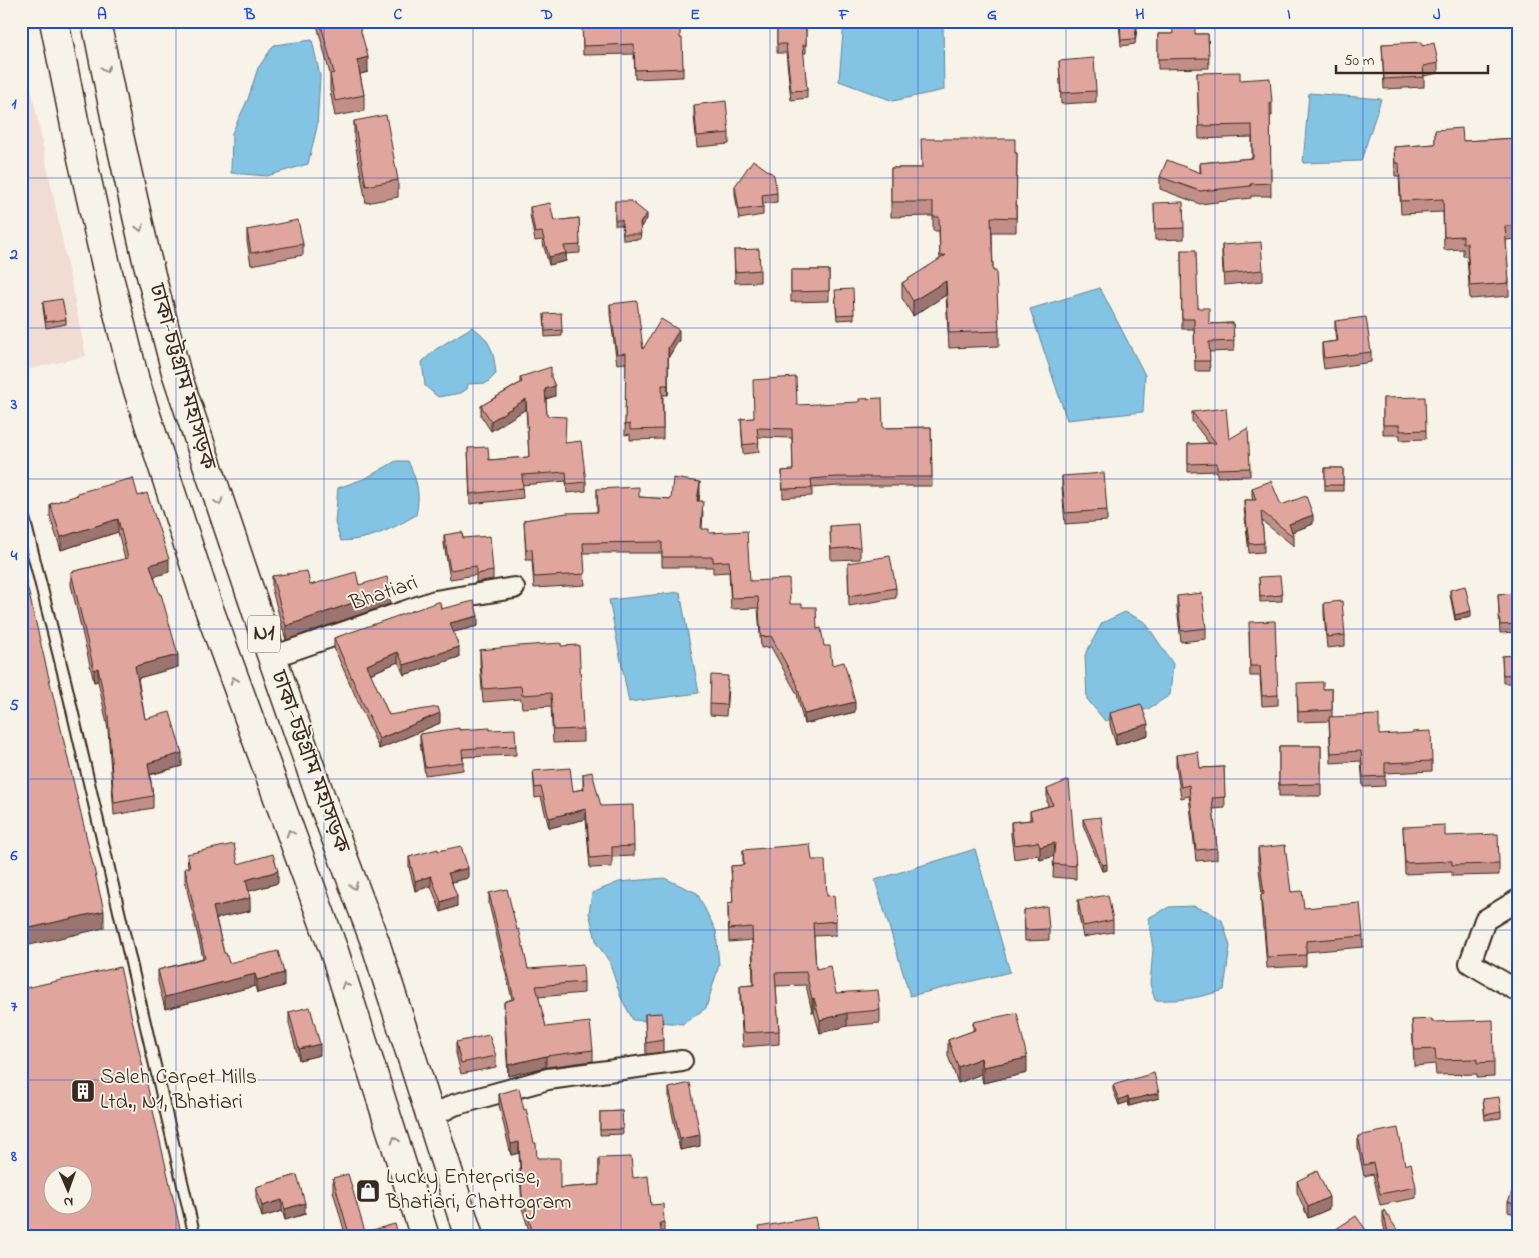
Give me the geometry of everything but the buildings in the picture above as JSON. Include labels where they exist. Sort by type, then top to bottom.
[{"type":"highway","name":"ঢাকা-চট্টগ্রাম মহাসড়ক","points":[[54,21],[106,265],[135,381],[208,606],[280,808],[334,951],[425,1237]]},
{"type":"highway","name":"ঢাকা-চট্টগ্রাম মহাসড়ক","points":[[96,21],[146,256],[176,372],[272,658],[321,798],[375,942],[469,1237]]},
{"type":"street","name":"Bhatiari","points":[[272,658],[436,601],[514,588]]},
{"type":"street","points":[[1518,900],[1485,920],[1470,963],[1518,991]]},
{"type":"street","points":[[432,1116],[454,1105],[548,1079],[682,1061]]},
{"type":"lane","points":[[21,506],[66,684],[195,1237]]},
{"type":"shaded area","points":[[21,39],[86,356],[21,371]]},
{"type":"water","points":[[844,21],[943,21],[944,90],[893,101],[839,81]]},
{"type":"water","points":[[312,40],[320,76],[317,127],[308,164],[267,176],[231,173],[232,133],[248,99],[258,68],[274,45]]},
{"type":"water","points":[[1309,93],[1381,99],[1361,161],[1303,163]]},
{"type":"water","points":[[1100,288],[1145,375],[1143,412],[1067,420],[1030,309]]},
{"type":"water","points":[[472,327],[483,336],[490,347],[496,374],[487,383],[468,384],[467,389],[461,393],[438,397],[425,386],[422,362],[436,349]]},
{"type":"water","points":[[396,461],[408,461],[414,475],[418,494],[416,515],[380,533],[361,539],[341,541],[335,523],[338,488],[366,478]]},
{"type":"water","points":[[680,592],[699,693],[629,702],[609,600]]},
{"type":"water","points":[[1125,612],[1145,622],[1173,664],[1170,695],[1148,709],[1105,721],[1087,699],[1085,655],[1102,623]]},
{"type":"water","points":[[975,849],[1010,972],[910,996],[875,880]]},
{"type":"water","points":[[664,878],[697,893],[716,931],[719,965],[706,1008],[683,1024],[633,1020],[621,998],[609,961],[597,944],[589,913],[592,893],[619,882]]},
{"type":"water","points":[[1193,906],[1207,911],[1222,920],[1230,946],[1224,990],[1190,998],[1155,1000],[1150,984],[1153,949],[1148,918],[1169,907]]},
{"type":"place","name":"Saleh Carpet Mills Ltd., N1, Bhatiari","points":[[83,1091]]},
{"type":"place","name":"Lucky Enterprise, Bhatiari, Chattogram","points":[[368,1191]]}]
